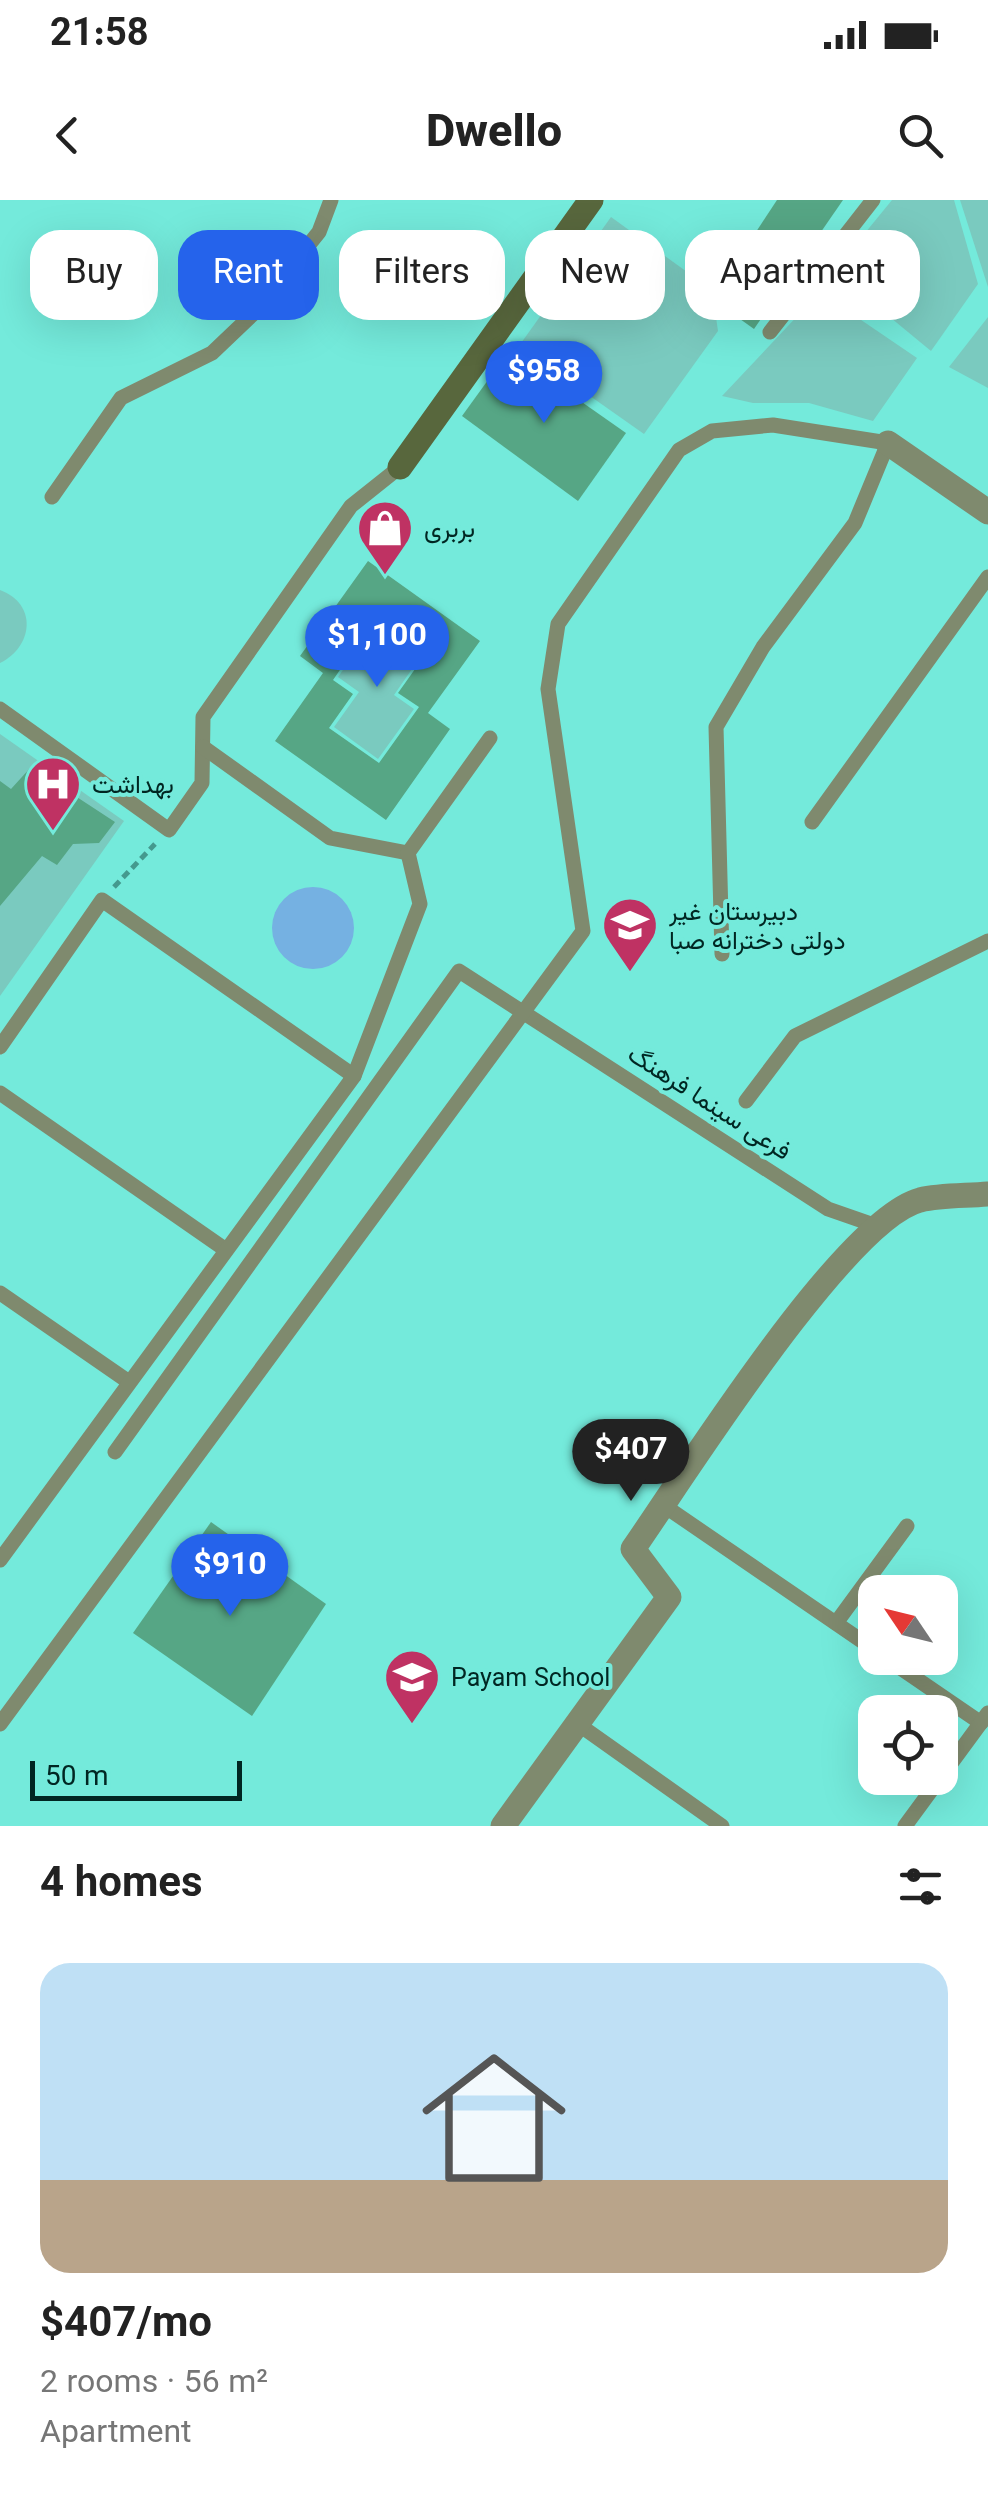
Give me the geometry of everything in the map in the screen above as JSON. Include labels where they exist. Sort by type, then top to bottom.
[{"type":"street","points":[[400,466],[590,200]]},
{"type":"street","points":[[888,442],[988,512]]},
{"type":"street","points":[[503,1826],[669,1597],[632,1549],[824,1280],[874,1225],[918,1200],[988,1194]]},
{"type":"lane","points":[[52,498],[121,398],[212,353],[254,312],[319,232],[332,200]]},
{"type":"lane","points":[[770,332],[873,200]]},
{"type":"lane","points":[[0,1724],[584,931],[548,689],[558,624],[679,450],[712,431],[773,425],[888,442],[856,523],[763,646],[716,727],[722,954]]},
{"type":"lane","points":[[0,709],[169,830],[202,783],[203,716],[351,506],[400,466]]},
{"type":"lane","points":[[812,822],[988,577]]},
{"type":"lane","points":[[2,1554],[354,1076],[420,904],[408,852],[490,738]]},
{"type":"lane","points":[[203,747],[330,838],[408,852]]},
{"type":"lane","points":[[0,1047],[102,900],[354,1076]]},
{"type":"lane","points":[[746,1101],[794,1036],[988,941]]},
{"type":"lane","name":"فرعی سینما فرهنگ","points":[[115,1452],[459,971],[828,1209],[874,1225]]},
{"type":"lane","points":[[0,1093],[226,1250]]},
{"type":"lane","points":[[0,1293],[129,1382]]},
{"type":"lane","points":[[663,1505],[858,1638]]},
{"type":"lane","points":[[836,1623],[907,1526]]},
{"type":"lane","points":[[905,1826],[984,1718],[914,1675]]},
{"type":"lane","points":[[578,1724],[722,1826]]},
{"type":"path","points":[[102,900],[169,830]]},
{"type":"shaded area","points":[[892,200],[954,200],[978,284],[931,351],[893,320],[920,320],[920,230],[867,230]]},
{"type":"shaded area","points":[[960,200],[988,200],[988,287]]},
{"type":"shaded area","points":[[611,217],[629,230],[602,230]]},
{"type":"shaded area","points":[[665,256],[685,270],[685,320],[716,320],[718,331],[644,434],[519,346],[538,320],[665,320]]},
{"type":"shaded area","points":[[988,317],[988,388],[949,367]]},
{"type":"shaded area","points":[[794,320],[861,320],[917,358],[873,421],[809,403],[753,403],[722,396]]},
{"type":"shaded area","points":[[0,590],[21,605],[27,626],[19,647],[0,663]]},
{"type":"shaded area","points":[[375,624],[421,656],[394,695],[414,709],[378,759],[334,727],[359,692],[338,677]]},
{"type":"shaded area","points":[[0,734],[124,821],[0,996]]},
{"type":"shaded area","points":[[305,887],[321,887],[347,905],[354,928],[351,944],[342,957],[321,969],[305,969],[279,951],[272,936],[272,920],[290,894]]},
{"type":"building","points":[[777,200],[843,200],[822,230],[757,230]]},
{"type":"building","points":[[741,320],[760,320],[754,329]]},
{"type":"building","points":[[509,351],[626,433],[578,501],[462,416]]},
{"type":"building","points":[[368,561],[480,641],[428,713],[450,729],[386,820],[275,741],[323,673],[300,656]],"holes":[[[375,619],[425,655],[398,693],[419,707],[379,763],[329,728],[353,694],[333,680]]]},
{"type":"building","name":"بهداشت","points":[[31,767],[115,822],[99,843],[73,844],[57,865],[42,856],[0,906],[0,781],[11,789]]},
{"type":"building","points":[[211,1522],[326,1604],[252,1716],[133,1633]]},
{"type":"place","name":"بربری","points":[[385,577]]},
{"type":"place","name":"بهداشت","points":[[53,833]]},
{"type":"place","name":"دبیرستان غیر دولتی دخترانه صبا","points":[[630,974]]},
{"type":"place","name":"Payam School","points":[[412,1726]]}]
